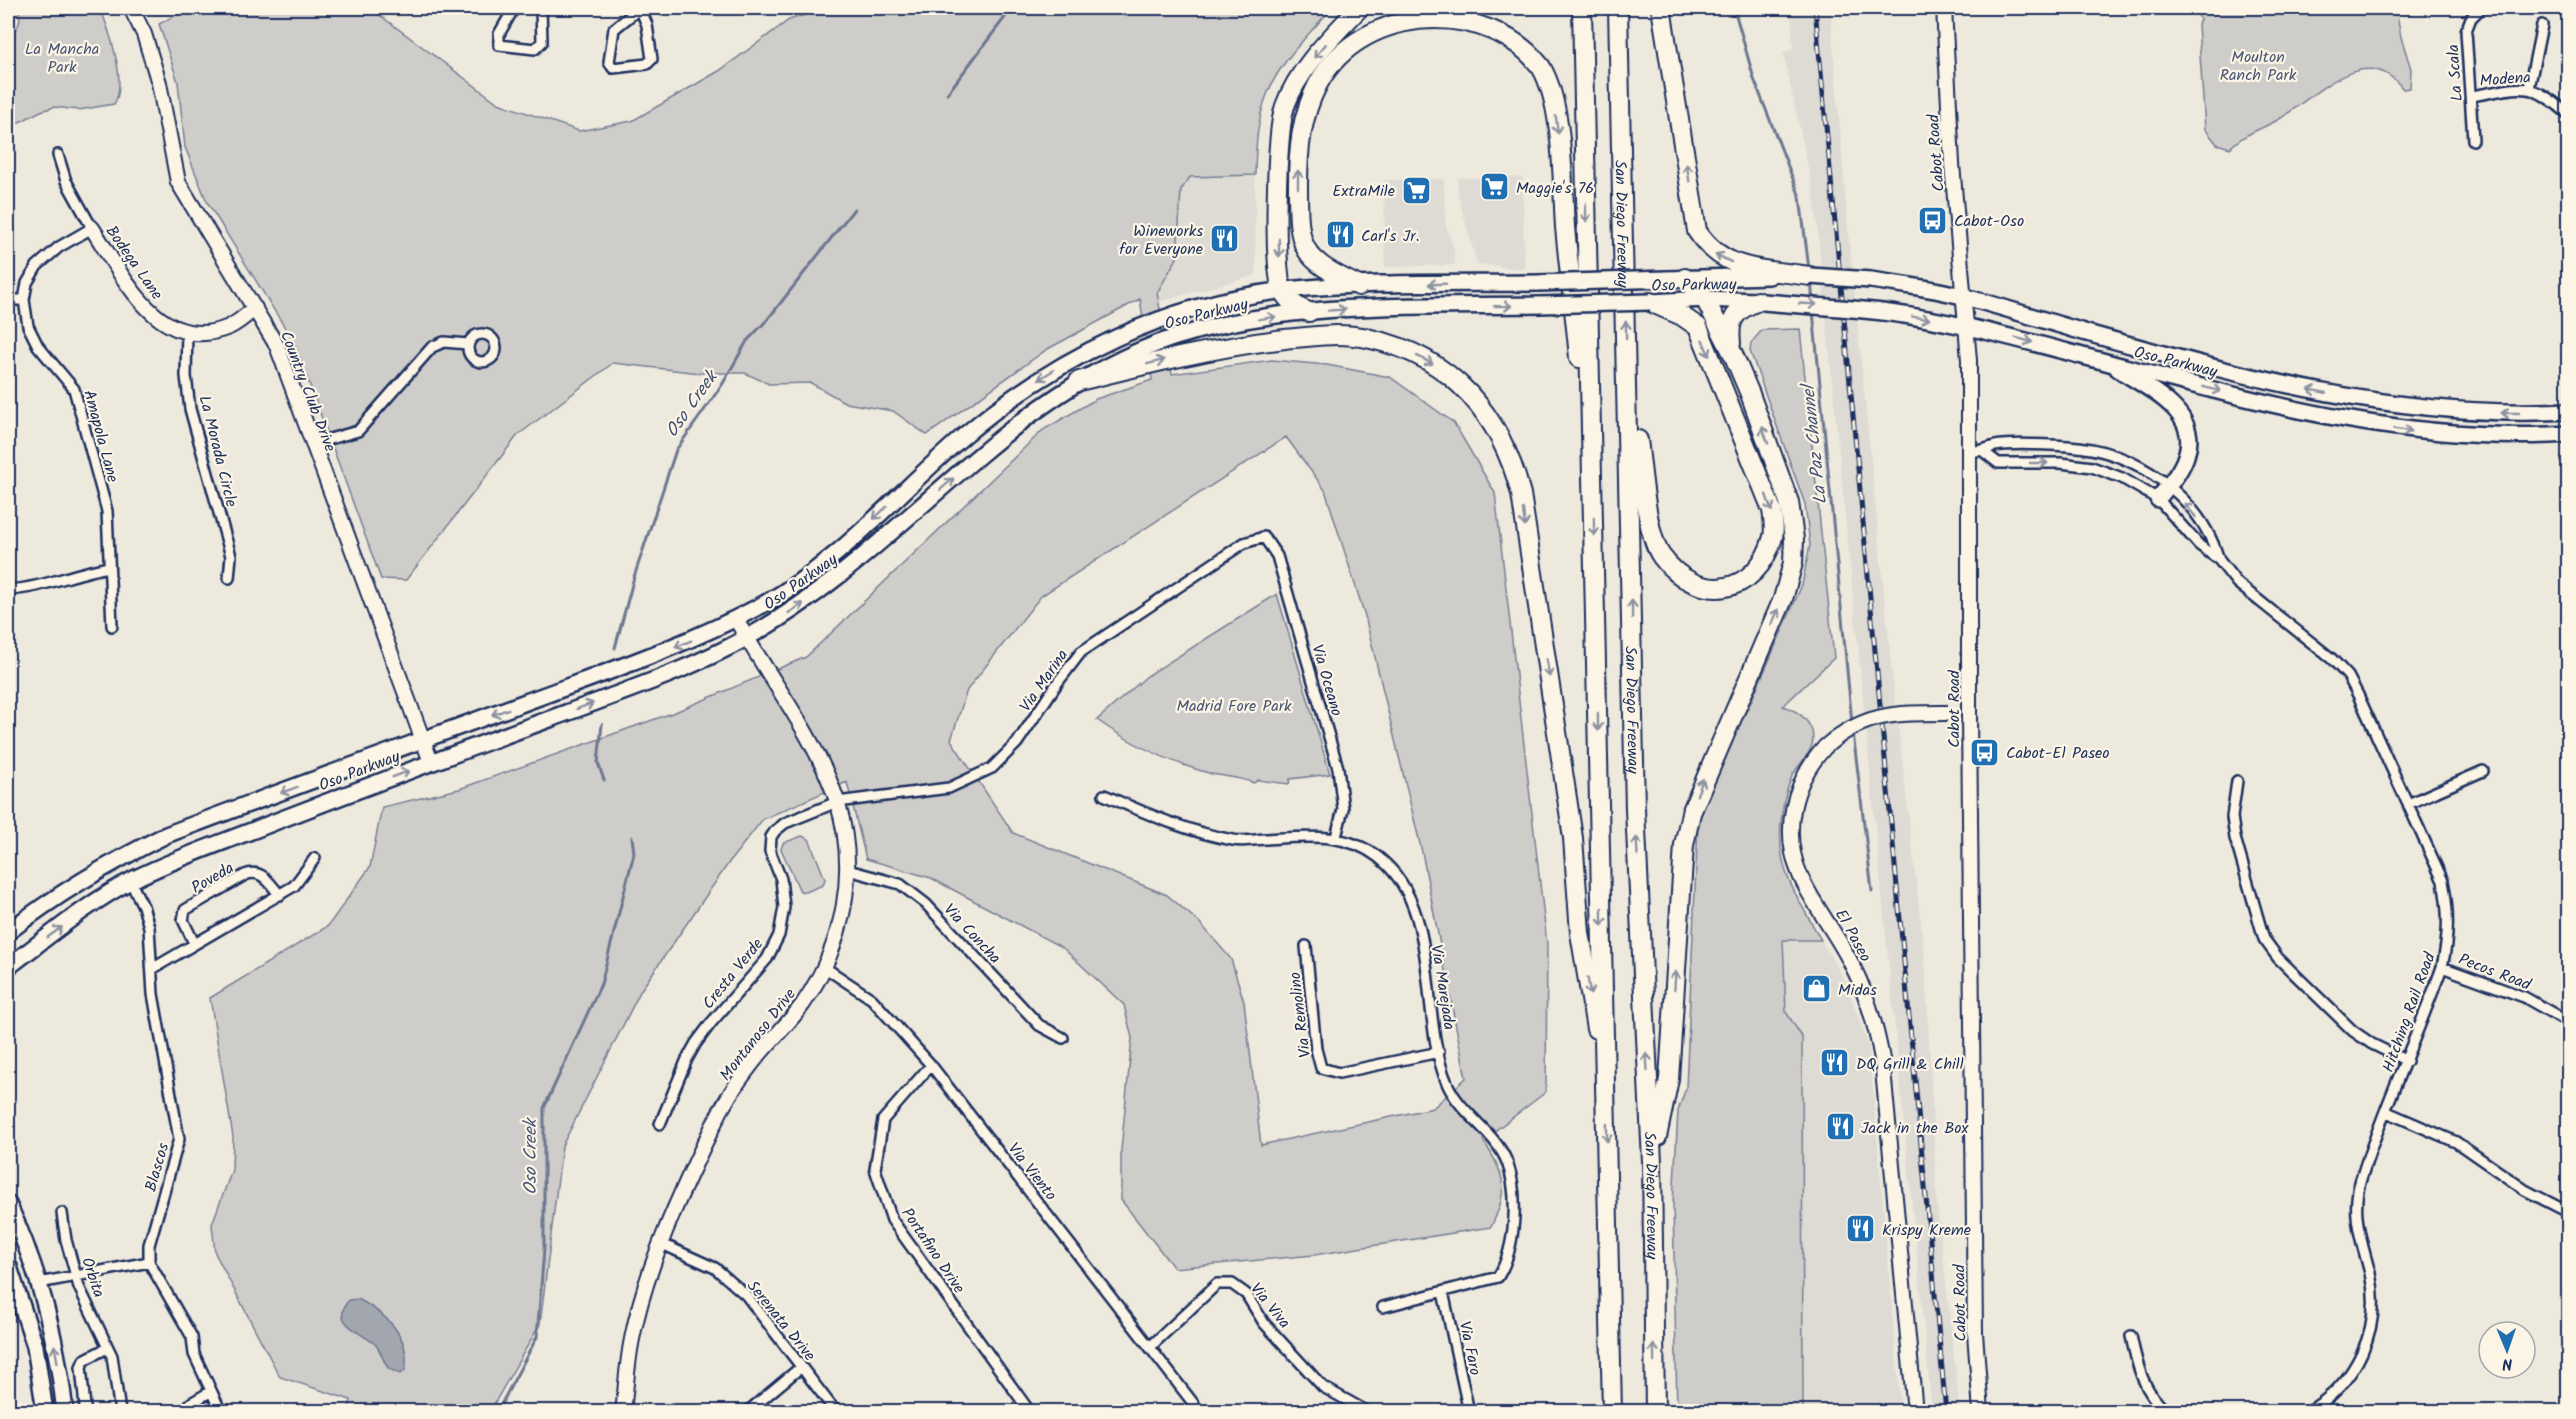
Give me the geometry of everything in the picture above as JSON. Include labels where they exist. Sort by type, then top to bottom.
[{"type":"highway","points":[[1309,312],[1297,308],[1283,290],[1279,275],[1277,156],[1285,106],[1298,80],[1318,52],[1359,8]]},
{"type":"highway","points":[[1359,286],[1324,270],[1308,254],[1301,237],[1298,214],[1300,137],[1319,83],[1355,42],[1386,22],[1418,11],[1451,8],[1482,15],[1509,30],[1529,48],[1542,69],[1555,109],[1593,484]]},
{"type":"highway","points":[[1582,8],[1612,1412]]},
{"type":"highway","name":"San Diego Freeway","points":[[1618,8],[1635,809],[1652,1162],[1654,1412]]},
{"type":"highway","points":[[1661,8],[1697,231],[1713,252],[1723,260],[1760,273],[1810,276]]},
{"type":"highway","points":[[1652,1162],[1669,1079],[1684,845],[1691,813],[1783,599],[1793,563],[1794,538],[1789,502],[1733,354],[1705,299],[1676,279]]},
{"type":"highway","points":[[1733,354],[1731,319],[1741,308],[1760,302]]},
{"type":"highway","points":[[1626,364],[1651,527],[1660,555],[1686,580],[1704,587],[1719,588],[1746,580],[1757,571],[1765,558],[1773,535],[1772,510],[1698,327],[1661,304]]},
{"type":"highway","points":[[1079,381],[1201,351],[1250,343],[1342,335],[1371,339],[1403,349],[1432,363],[1478,402],[1499,431],[1513,462],[1521,494],[1574,838],[1580,933],[1606,1097]]},
{"type":"main road","name":"Oso Parkway","points":[[8,932],[76,883],[166,835],[685,643],[736,619],[773,599],[811,573],[849,542],[963,437],[1032,384],[1096,345],[1176,316],[1233,299],[1283,290],[1359,286],[1676,279],[1760,273]]},
{"type":"main road","name":"Oso Parkway","points":[[1810,276],[1871,280],[1963,296],[2088,333],[2282,384],[2350,398],[2398,406],[2481,413],[2568,411]]},
{"type":"main road","name":"Oso Parkway","points":[[8,967],[96,902],[130,881],[159,868],[431,762],[659,679],[747,639],[832,582],[984,450],[1079,381],[1097,370],[1174,338],[1225,325],[1309,312],[1661,304],[1705,299],[1874,310],[1967,326],[2298,411],[2373,426],[2468,435],[2568,434]]},
{"type":"main road","points":[[1174,338],[1176,316]]},
{"type":"main road","points":[[2108,362],[2169,401],[2182,418],[2188,446],[2182,466],[2158,499]]},
{"type":"main road","points":[[8,1203],[25,1239],[39,1283],[54,1342],[65,1412]]},
{"type":"main road","points":[[8,1264],[34,1346],[45,1412]]},
{"type":"street","name":"Country Club Drive","points":[[131,8],[144,34],[159,82],[178,182],[277,346],[431,762]]},
{"type":"street","points":[[514,8],[499,34],[499,45],[535,49],[542,42],[541,8]]},
{"type":"street","points":[[641,8],[647,25],[652,59],[647,64],[613,68],[609,62],[614,30],[641,8]]},
{"type":"street","name":"Cabot Road","points":[[1944,8],[1952,153],[1967,326],[1975,1332],[1982,1412]]},
{"type":"street","name":"La Scala","points":[[2473,140],[2466,31],[2471,18],[2481,8]]},
{"type":"street","points":[[2529,88],[2542,25]]},
{"type":"street","name":"Modena","points":[[2471,96],[2529,88],[2548,96],[2568,114]]},
{"type":"street","name":"Bodega Lane","points":[[58,155],[66,181],[92,228],[150,313],[165,324],[187,331],[209,334],[231,326],[255,308]]},
{"type":"street","name":"Amapola Lane","points":[[92,228],[58,247],[37,266],[27,283],[24,300],[28,326],[38,345],[74,389],[107,511],[112,626]]},
{"type":"street","points":[[8,300],[24,300]]},
{"type":"street","name":"La Morada Circle","points":[[187,331],[186,376],[190,409],[231,556],[229,578]]},
{"type":"street","points":[[312,444],[358,430],[432,348],[444,342],[468,344]]},
{"type":"street","name":"Hitching Rail Road","points":[[1969,452],[1984,452],[1995,446],[2069,446],[2101,451],[2141,466],[2169,484],[2212,536],[2218,560]]},
{"type":"street","name":"Hitching Rail Road","points":[[1984,452],[1998,463],[2061,463],[2092,467],[2122,478],[2158,499],[2199,545],[2218,560],[2237,583],[2313,642],[2348,676],[2443,881],[2449,911],[2449,929],[2442,967],[2360,1181],[2356,1203],[2360,1241],[2370,1275],[2374,1306],[2371,1329],[2361,1358],[2343,1384],[2307,1412]]},
{"type":"street","name":"Via Marina","points":[[837,802],[949,788],[992,768],[1017,743],[1081,652],[1244,543],[1264,537]]},
{"type":"street","name":"Via Oceano","points":[[1264,537],[1277,556],[1338,768],[1342,809],[1336,837]]},
{"type":"street","points":[[8,590],[45,585],[62,577],[109,567]]},
{"type":"street","name":"Montanoso Drive","points":[[623,1412],[632,1340],[643,1294],[662,1244],[727,1100],[750,1065],[802,1005],[824,967],[844,912],[848,870],[837,802],[809,740],[736,619]]},
{"type":"street","name":"El Paseo","points":[[1915,1412],[1882,1059],[1872,1016],[1854,968],[1805,886],[1796,864],[1791,815],[1802,779],[1825,747],[1847,729],[1900,713],[1969,713]]},
{"type":"street","points":[[2408,804],[2483,771]]},
{"type":"street","points":[[2237,781],[2232,817],[2235,838],[2264,939],[2278,958],[2353,1031],[2372,1044],[2407,1061]]},
{"type":"street","name":"Via Marejada","points":[[1104,795],[1183,828],[1235,841],[1336,837],[1378,857],[1403,885],[1417,918],[1439,1052],[1447,1083],[1463,1107],[1490,1132],[1507,1162],[1514,1198],[1506,1258],[1498,1277],[1383,1306]]},
{"type":"street","name":"Cresta Verde","points":[[660,1124],[674,1088],[696,1043],[767,959],[779,935],[784,907],[783,892],[770,851],[771,837],[785,823],[837,802]]},
{"type":"street","points":[[152,969],[294,886],[315,858]]},
{"type":"street","name":"Via Concha","points":[[848,870],[900,884],[926,904],[1039,1025],[1063,1038]]},
{"type":"street","name":"Poveda","points":[[194,943],[183,920],[185,910],[245,875],[261,873],[280,895]]},
{"type":"street","name":"Blascos","points":[[130,881],[143,906],[149,927],[153,994],[179,1139],[149,1245],[149,1262]]},
{"type":"street","name":"Via Remolino","points":[[1306,946],[1316,1049],[1321,1068],[1339,1073],[1439,1052]]},
{"type":"street","name":"Via Viento","points":[[824,967],[872,999],[931,1065],[1200,1412]]},
{"type":"street","name":"Pecos Road","points":[[2442,967],[2524,997],[2568,1022]]},
{"type":"street","name":"Portafino Drive","points":[[931,1065],[883,1120],[875,1169],[892,1220],[1030,1412]]},
{"type":"street","points":[[2386,1112],[2456,1142],[2525,1190],[2568,1212]]},
{"type":"street","name":"Orbita","points":[[62,1213],[66,1240],[83,1296],[112,1356],[120,1412]]},
{"type":"street","name":"Serenata Drive","points":[[662,1244],[715,1268],[746,1296],[836,1412]]},
{"type":"street","points":[[39,1283],[149,1262],[192,1338],[194,1354],[221,1412]]},
{"type":"street","name":"Via Viva","points":[[1151,1346],[1217,1284],[1232,1284],[1246,1294],[1264,1323],[1323,1387],[1368,1412]]},
{"type":"street","name":"Via Faro","points":[[1443,1292],[1467,1411]]},
{"type":"street","points":[[2131,1336],[2137,1365],[2145,1384],[2158,1404],[2168,1412]]},
{"type":"street","points":[[85,1407],[81,1367],[84,1360],[107,1348]]},
{"type":"street","points":[[747,1412],[801,1367]]},
{"type":"street","points":[[184,1412],[191,1403],[210,1392]]},
{"type":"shaded area","points":[[1791,8],[1830,8],[1848,229],[1892,672],[1925,958],[1937,1203],[1960,1411],[1932,1411],[1814,194],[1783,52],[1793,49]]},
{"type":"shaded area","points":[[1255,175],[1256,275],[1158,302],[1157,293],[1177,258],[1181,190],[1190,177]]},
{"type":"shaded area","points":[[1523,177],[1524,269],[1477,264],[1458,195],[1458,178]]},
{"type":"shaded area","points":[[1444,179],[1445,222],[1454,249],[1455,265],[1385,267],[1384,180]]},
{"type":"shaded area","points":[[1783,939],[1821,940],[1845,980],[1869,1048],[1901,1411],[1803,1411],[1802,1037],[1786,1012]]},
{"type":"shaded area","points":[[358,1299],[387,1319],[401,1337],[405,1347],[405,1371],[400,1374],[389,1369],[375,1344],[355,1331],[345,1321],[344,1308],[349,1300]]},
{"type":"green space","name":"La Mancha Park","points":[[18,8],[100,8],[116,56],[119,84],[114,104],[79,110],[54,107],[8,128],[7,57],[9,42],[20,21]]},
{"type":"green space","points":[[188,8],[370,8],[498,103],[579,131],[632,121],[719,71],[789,20],[827,8],[1332,8],[1296,48],[1273,82],[1260,120],[1255,175],[1190,177],[1181,190],[1177,258],[1157,293],[1172,374],[1272,360],[1327,365],[1390,377],[1454,423],[1495,493],[1547,944],[1546,1092],[1483,1140],[1500,1173],[1503,1192],[1491,1227],[1314,1255],[1174,1268],[1121,1200],[1121,1150],[1132,1038],[1124,1005],[1063,948],[931,878],[866,859],[847,782],[763,819],[730,861],[641,990],[562,1146],[540,1324],[490,1411],[348,1411],[351,1400],[280,1377],[215,1253],[212,1224],[232,1170],[233,1137],[210,998],[328,926],[370,867],[382,807],[459,789],[675,712],[806,657],[1043,430],[1096,399],[1152,380],[1140,299],[1046,350],[927,435],[893,411],[846,403],[811,383],[769,384],[745,373],[700,373],[613,363],[518,435],[406,580],[381,579],[294,342],[207,202],[185,147],[178,82],[159,24]],"holes":[[[1286,437],[1325,490],[1365,616],[1422,852],[1466,1078],[1433,1108],[1261,1145],[1244,1002],[1231,959],[1200,923],[1167,895],[1013,833],[951,740],[967,690],[1041,596]]]},
{"type":"green space","name":"Moulton Ranch Park","points":[[2194,8],[2396,8],[2401,37],[2411,69],[2410,88],[2403,89],[2389,75],[2373,70],[2358,71],[2326,86],[2281,118],[2248,135],[2230,148],[2217,144],[2205,129],[2198,25],[2200,19]]},
{"type":"green space","points":[[1800,329],[1834,658],[1783,706],[1801,715],[1809,725],[1813,738],[1806,757],[1794,772],[1788,787],[1782,812],[1781,851],[1790,883],[1821,940],[1783,940],[1786,1012],[1802,1037],[1803,1411],[1677,1412],[1673,1203],[1678,1111],[1686,1088],[1698,824],[1714,774],[1751,702],[1802,585],[1810,545],[1805,504],[1750,351],[1751,343],[1762,330]]},
{"type":"green space","name":"Madrid Fore Park","points":[[1277,594],[1330,774],[1290,779],[1289,784],[1258,780],[1254,783],[1212,774],[1152,752],[1097,720],[1147,676]]},
{"type":"green space","points":[[802,836],[809,839],[825,879],[823,885],[806,892],[800,891],[781,849],[783,843]]},
{"type":"waterway","name":"Oso Creek","points":[[947,94],[1012,8]]},
{"type":"waterway","name":"La Paz Channel","points":[[1734,8],[1754,79],[1800,197],[1809,269]]},
{"type":"waterway","name":"Oso Creek","points":[[615,648],[634,577],[676,450],[722,385],[747,341],[768,319],[854,209]]},
{"type":"waterway","name":"La Paz Channel","points":[[1811,281],[1813,302]]},
{"type":"waterway","name":"La Paz Channel","points":[[1813,311],[1852,723]]},
{"type":"waterway","name":"Oso Creek","points":[[602,724],[598,763],[604,780]]},
{"type":"waterway","name":"La Paz Channel","points":[[1853,732],[1872,891]]},
{"type":"waterway","name":"Oso Creek","points":[[497,1412],[537,1337],[544,1249],[544,1108],[601,984],[634,853],[632,837]]},
{"type":"railway","points":[[1815,8],[1946,1412]]},
{"type":"place","name":"Maggie's 76","points":[[1495,187]]},
{"type":"place","name":"ExtraMile","points":[[1416,190]]},
{"type":"place","name":"Cabot-Oso","points":[[1933,220]]},
{"type":"place","name":"Carl's Jr.","points":[[1340,235]]},
{"type":"place","name":"Wineworks for Everyone","points":[[1224,239]]},
{"type":"place","name":"Cabot-El Paseo","points":[[1985,752]]},
{"type":"place","name":"Midas","points":[[1817,989]]},
{"type":"place","name":"DQ Grill & Chill","points":[[1835,1063]]},
{"type":"place","name":"Jack in the Box","points":[[1840,1127]]},
{"type":"place","name":"Krispy Kreme","points":[[1861,1229]]}]
